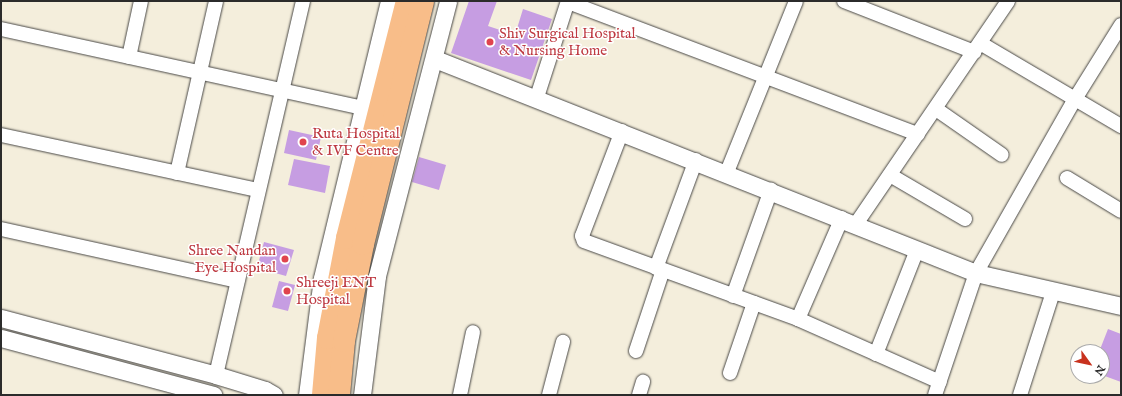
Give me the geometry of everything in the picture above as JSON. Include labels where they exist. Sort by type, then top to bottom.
[{"type":"main road","points":[[323,395],[328,338],[347,238],[406,1]]},
{"type":"main road","points":[[339,395],[344,342],[363,244],[423,1]]},
{"type":"street","points":[[129,57],[141,1]]},
{"type":"street","points":[[177,173],[216,1]]},
{"type":"street","points":[[216,375],[303,1]]},
{"type":"street","points":[[306,395],[322,278],[389,1]]},
{"type":"street","points":[[362,395],[377,276],[435,59],[448,1]]},
{"type":"street","points":[[537,97],[568,1],[918,134]]},
{"type":"street","points":[[727,172],[767,77],[796,1]]},
{"type":"street","points":[[844,1],[977,47],[1075,99],[1121,126]]},
{"type":"street","points":[[798,319],[849,221],[890,175],[1008,1]]},
{"type":"street","points":[[622,131],[582,236],[586,243],[798,319],[876,354],[937,388],[976,273],[1075,99],[1121,25]]},
{"type":"street","points":[[1,29],[362,108]]},
{"type":"street","points":[[435,59],[537,97],[727,172],[849,221],[916,250],[976,273],[1053,292],[1121,306]]},
{"type":"street","points":[[936,109],[1002,155]]},
{"type":"street","points":[[1,136],[258,190]]},
{"type":"street","points":[[636,351],[660,269],[696,160]]},
{"type":"street","points":[[890,175],[965,219]]},
{"type":"street","points":[[1067,178],[1121,211]]},
{"type":"street","points":[[733,296],[771,190]]},
{"type":"street","points":[[1,229],[238,281]]},
{"type":"street","points":[[876,354],[916,250]]},
{"type":"street","points":[[1020,395],[1053,292]]},
{"type":"street","points":[[730,373],[754,303]]},
{"type":"street","points":[[1,318],[216,375],[265,390],[274,395]]},
{"type":"street","points":[[460,395],[473,332]]},
{"type":"street","points":[[1,338],[213,395]]},
{"type":"street","points":[[549,395],[563,342]]},
{"type":"building","points":[[469,1],[497,1],[488,26],[515,35],[523,9],[552,19],[531,80],[451,53]]},
{"type":"building","points":[[289,130],[321,137],[316,160],[284,153]]},
{"type":"building","points":[[419,157],[446,165],[439,190],[412,182]]},
{"type":"building","points":[[294,159],[330,166],[325,193],[288,185]]},
{"type":"building","points":[[264,242],[294,250],[286,276],[257,268]]},
{"type":"building","points":[[279,281],[295,285],[288,311],[272,307]]},
{"type":"building","points":[[1108,329],[1121,334],[1121,382],[1110,378],[1110,344],[1102,344]]},
{"type":"place","name":"Shiv Surgical Hospital & Nursing Home","points":[[490,42]]},
{"type":"place","name":"Ruta Hospital & IVF Centre","points":[[303,142]]},
{"type":"place","name":"Shree Nandan Eye Hospital","points":[[285,259]]},
{"type":"place","name":"Shreeji ENT Hospital","points":[[287,291]]}]
